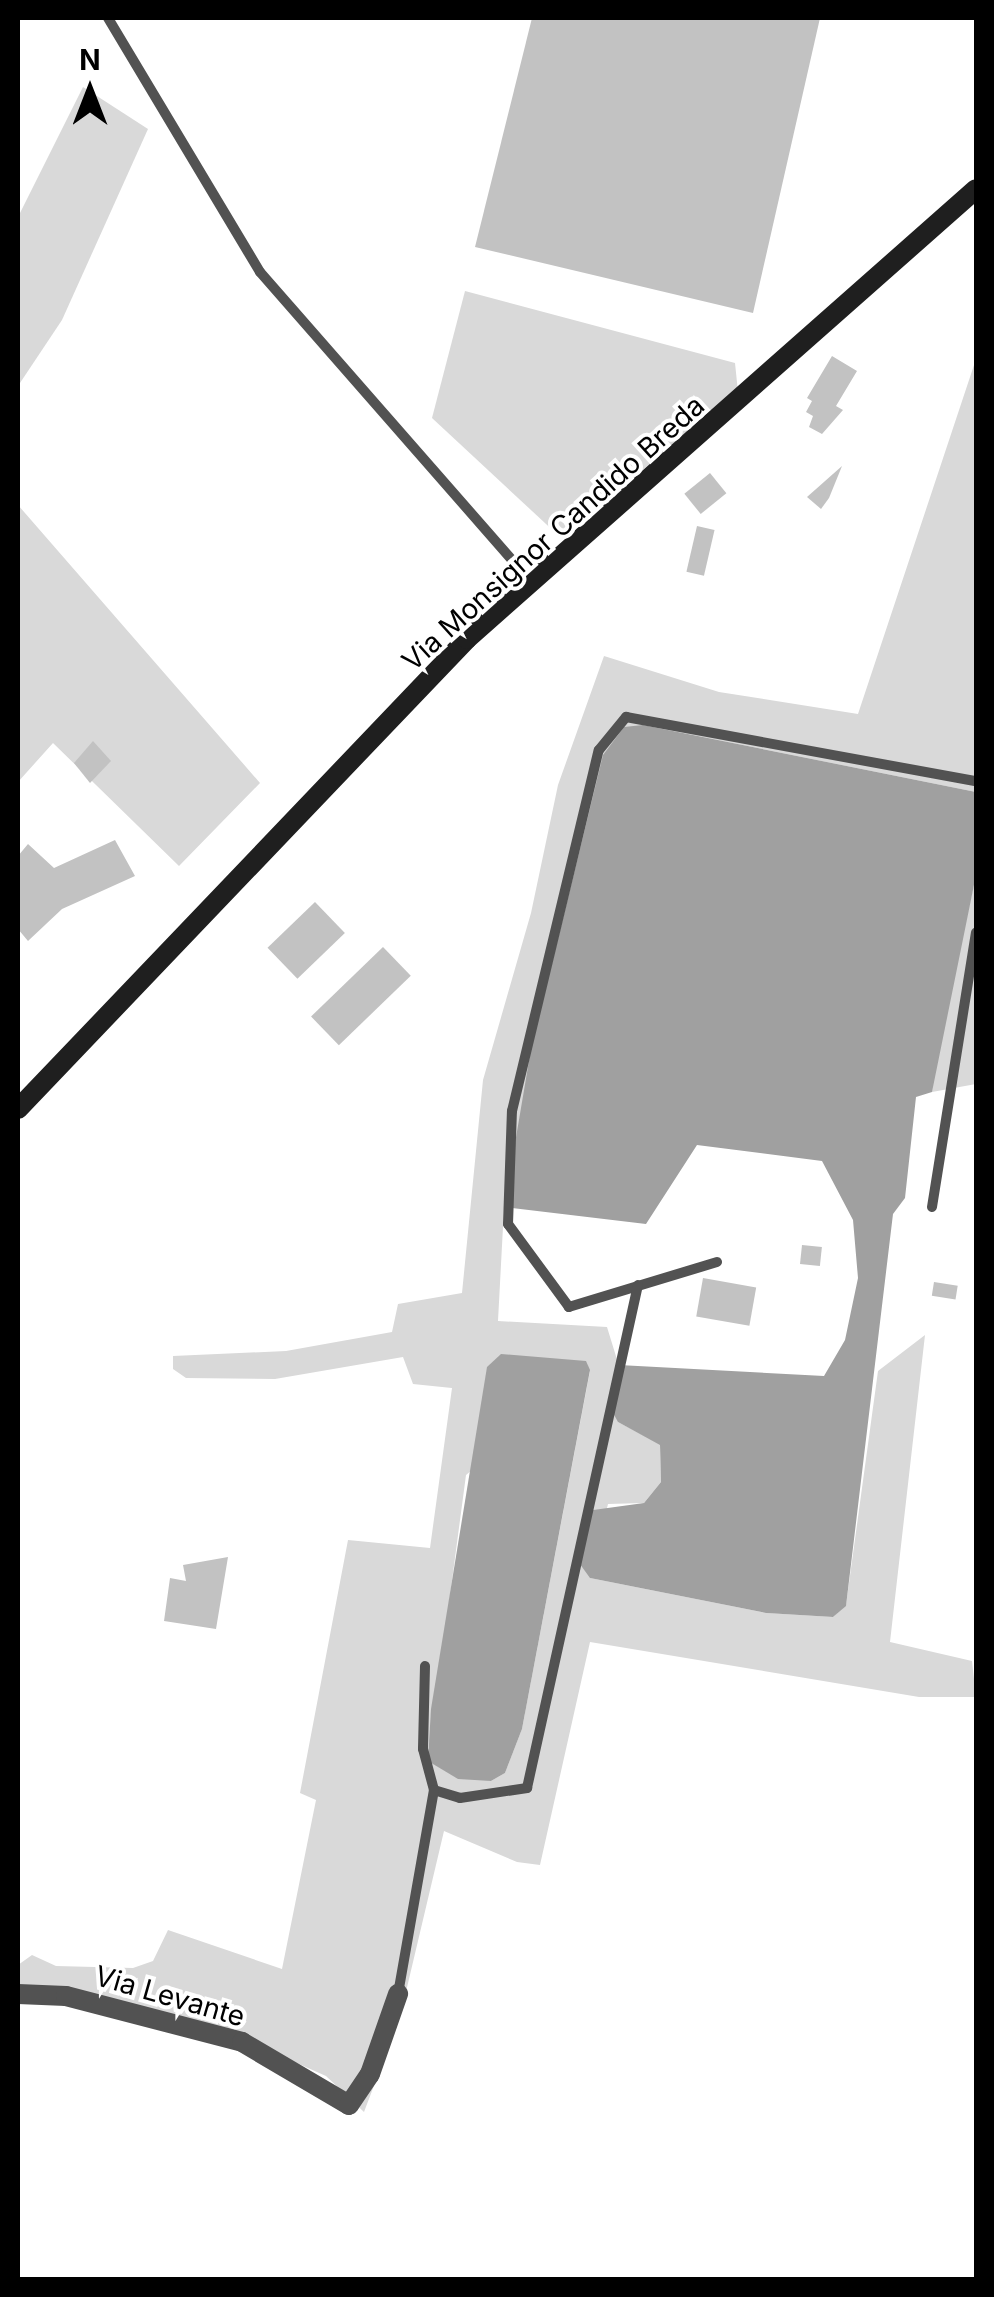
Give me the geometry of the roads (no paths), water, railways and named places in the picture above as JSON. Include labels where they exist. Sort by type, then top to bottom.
[{"type":"main road","name":"Via Monsignor Candido Breda","points":[[18,1109],[467,639],[976,189]]},
{"type":"street","name":"Via Levante","points":[[18,1994],[66,1996],[242,2042],[349,2105],[370,2074],[398,1994]]},
{"type":"lane","points":[[108,18],[260,272],[532,583]]},
{"type":"lane","points":[[717,1262],[569,1307],[508,1224],[512,1111],[599,750],[626,716],[976,781]]},
{"type":"lane","points":[[932,1206],[976,932]]},
{"type":"lane","points":[[434,1790],[460,1798],[527,1788],[638,1285]]},
{"type":"lane","points":[[398,1994],[434,1790],[423,1749],[425,1666]]}]
